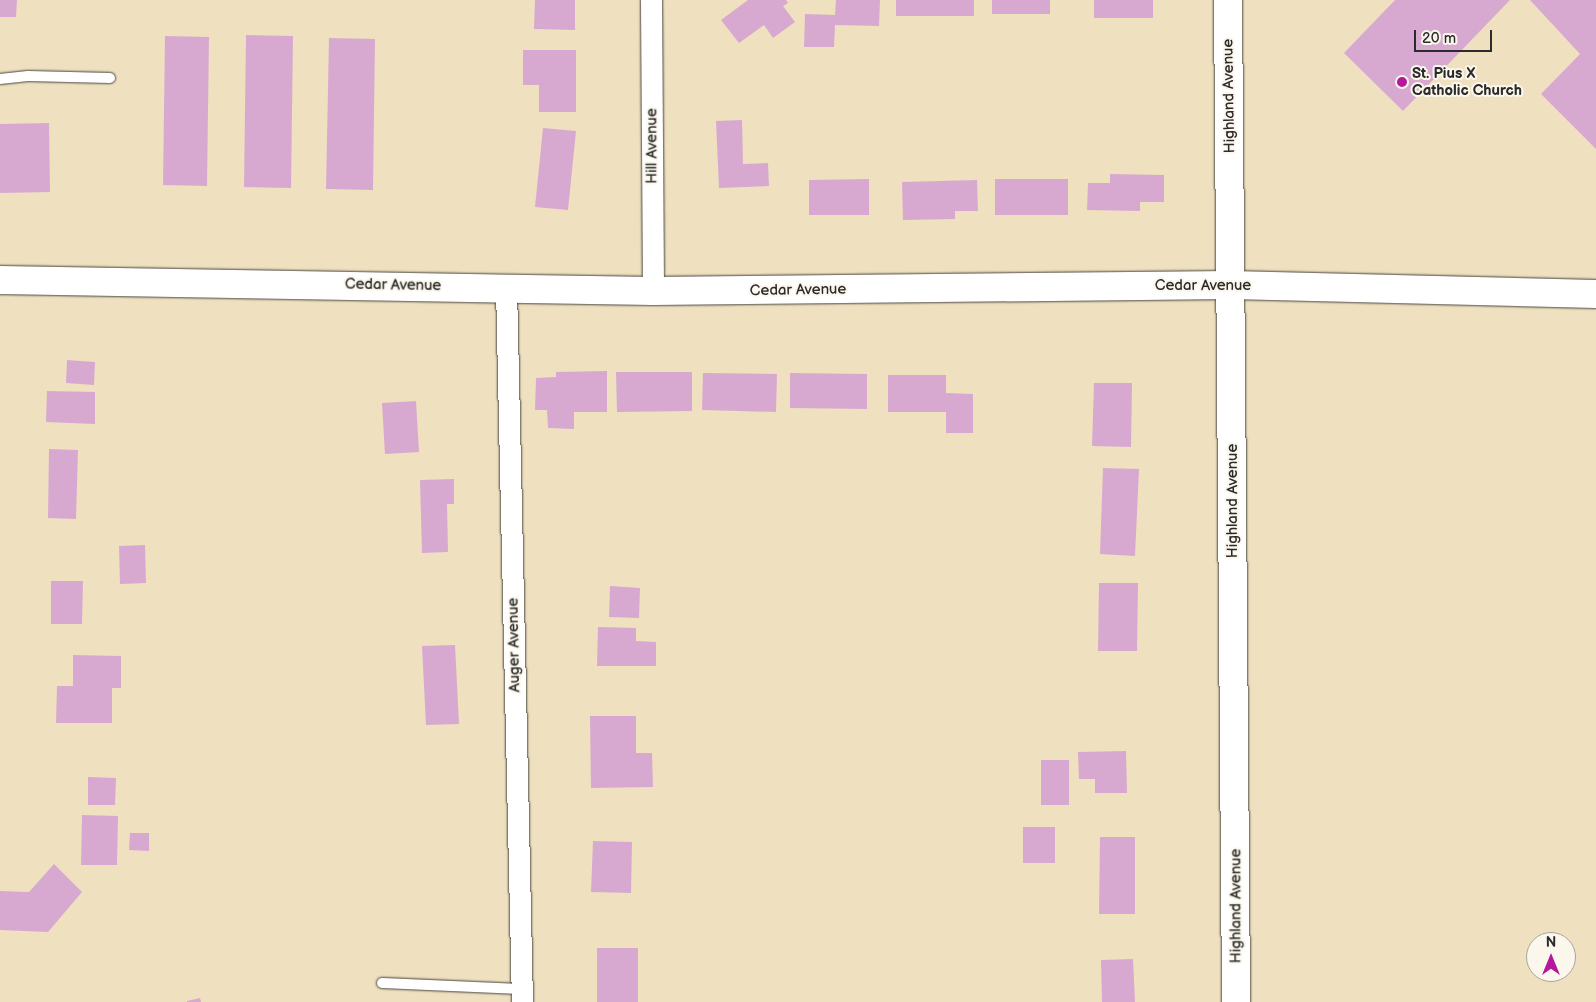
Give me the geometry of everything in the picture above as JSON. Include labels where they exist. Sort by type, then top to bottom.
[{"type":"street","name":"Hill Avenue","points":[[650,0],[653,291]]},
{"type":"street","name":"Highland Avenue","points":[[1228,0],[1236,1002]]},
{"type":"street","name":"Cedar Avenue","points":[[0,280],[506,287],[653,291],[1231,286],[1596,294]]},
{"type":"street","name":"Auger Avenue","points":[[506,287],[522,996]]},
{"type":"lane","points":[[0,79],[28,76],[110,78]]},
{"type":"lane","points":[[382,983],[522,996]]},
{"type":"building","points":[[0,0],[17,0],[16,17],[0,17]]},
{"type":"building","points":[[535,0],[575,0],[575,30],[534,29]]},
{"type":"building","points":[[748,0],[786,0],[788,3],[783,6],[795,22],[773,38],[764,25],[739,43],[721,20]]},
{"type":"building","points":[[836,0],[880,0],[879,26],[835,25],[834,47],[804,47],[805,14],[835,15]]},
{"type":"building","points":[[896,0],[974,0],[974,16],[896,16]]},
{"type":"building","points":[[992,0],[1050,0],[1050,14],[992,14]]},
{"type":"building","points":[[1094,0],[1153,0],[1153,18],[1094,18]]},
{"type":"building","name":"St. Pius X Catholic Church","points":[[1395,0],[1510,0],[1403,111],[1344,53]]},
{"type":"building","name":"St. Pius X Catholic Church","points":[[1530,0],[1596,0],[1596,149],[1541,94],[1580,54]]},
{"type":"building","points":[[246,35],[293,36],[291,188],[244,187]]},
{"type":"building","points":[[165,36],[209,37],[207,186],[163,185]]},
{"type":"building","points":[[329,38],[375,39],[373,190],[326,189]]},
{"type":"building","points":[[523,50],[576,50],[576,112],[539,112],[539,85],[523,85]]},
{"type":"building","points":[[742,120],[743,164],[768,163],[769,186],[719,188],[716,121]]},
{"type":"building","points":[[49,123],[50,192],[0,193],[0,124]]},
{"type":"building","points":[[543,128],[576,131],[568,210],[535,207]]},
{"type":"building","points":[[1110,174],[1164,175],[1164,202],[1140,202],[1140,211],[1087,210],[1088,183],[1110,183]]},
{"type":"building","points":[[869,179],[869,215],[809,215],[809,180]]},
{"type":"building","points":[[995,179],[1068,179],[1068,215],[995,215]]},
{"type":"building","points":[[977,180],[978,211],[955,211],[955,219],[903,220],[902,182]]},
{"type":"building","points":[[67,360],[95,362],[94,385],[66,383]]},
{"type":"building","points":[[607,371],[607,412],[574,412],[574,429],[548,428],[547,410],[535,410],[536,378],[556,377],[556,372]]},
{"type":"building","points":[[616,372],[692,372],[692,411],[617,412]]},
{"type":"building","points":[[703,373],[777,374],[776,412],[702,410]]},
{"type":"building","points":[[790,373],[867,374],[867,409],[790,408]]},
{"type":"building","points":[[888,375],[946,375],[946,393],[973,394],[973,433],[946,433],[946,412],[888,412]]},
{"type":"building","points":[[1094,383],[1132,383],[1131,447],[1092,446]]},
{"type":"building","points":[[47,391],[95,392],[95,424],[46,422]]},
{"type":"building","points":[[416,401],[419,452],[385,454],[382,403]]},
{"type":"building","points":[[49,449],[78,450],[76,519],[48,518]]},
{"type":"building","points":[[1103,468],[1139,469],[1135,556],[1100,554]]},
{"type":"building","points":[[454,479],[454,504],[447,504],[448,552],[422,553],[420,480]]},
{"type":"building","points":[[145,545],[146,583],[120,584],[119,546]]},
{"type":"building","points":[[51,581],[83,581],[82,624],[51,624]]},
{"type":"building","points":[[1099,583],[1138,583],[1137,651],[1098,651]]},
{"type":"building","points":[[610,586],[640,588],[639,618],[609,617]]},
{"type":"building","points":[[598,627],[636,628],[636,641],[656,642],[656,666],[597,666]]},
{"type":"building","points":[[455,645],[459,724],[426,725],[422,646]]},
{"type":"building","points":[[73,655],[121,656],[121,688],[112,688],[112,723],[56,723],[57,686],[73,686]]},
{"type":"building","points":[[590,716],[636,716],[636,753],[652,753],[653,787],[591,788]]},
{"type":"building","points":[[1126,751],[1127,793],[1095,793],[1095,779],[1079,779],[1078,752]]},
{"type":"building","points":[[1041,760],[1069,760],[1069,805],[1041,805]]},
{"type":"building","points":[[88,777],[116,778],[115,805],[88,805]]},
{"type":"building","points":[[82,815],[118,816],[117,865],[81,865]]},
{"type":"building","points":[[1023,827],[1055,827],[1055,863],[1023,863]]},
{"type":"building","points":[[130,833],[149,833],[149,851],[129,850]]},
{"type":"building","points":[[1100,837],[1135,837],[1135,914],[1099,914]]},
{"type":"building","points":[[593,841],[632,842],[631,893],[591,892]]},
{"type":"building","points":[[54,864],[82,892],[48,932],[0,930],[0,891],[29,892]]},
{"type":"building","points":[[597,948],[638,948],[638,1002],[597,1002]]},
{"type":"building","points":[[1133,959],[1135,1002],[1102,1002],[1101,960]]},
{"type":"building","points":[[200,998],[201,1002],[187,1002],[187,1001]]},
{"type":"place","name":"St. Pius X Catholic Church","points":[[1402,82]]}]
